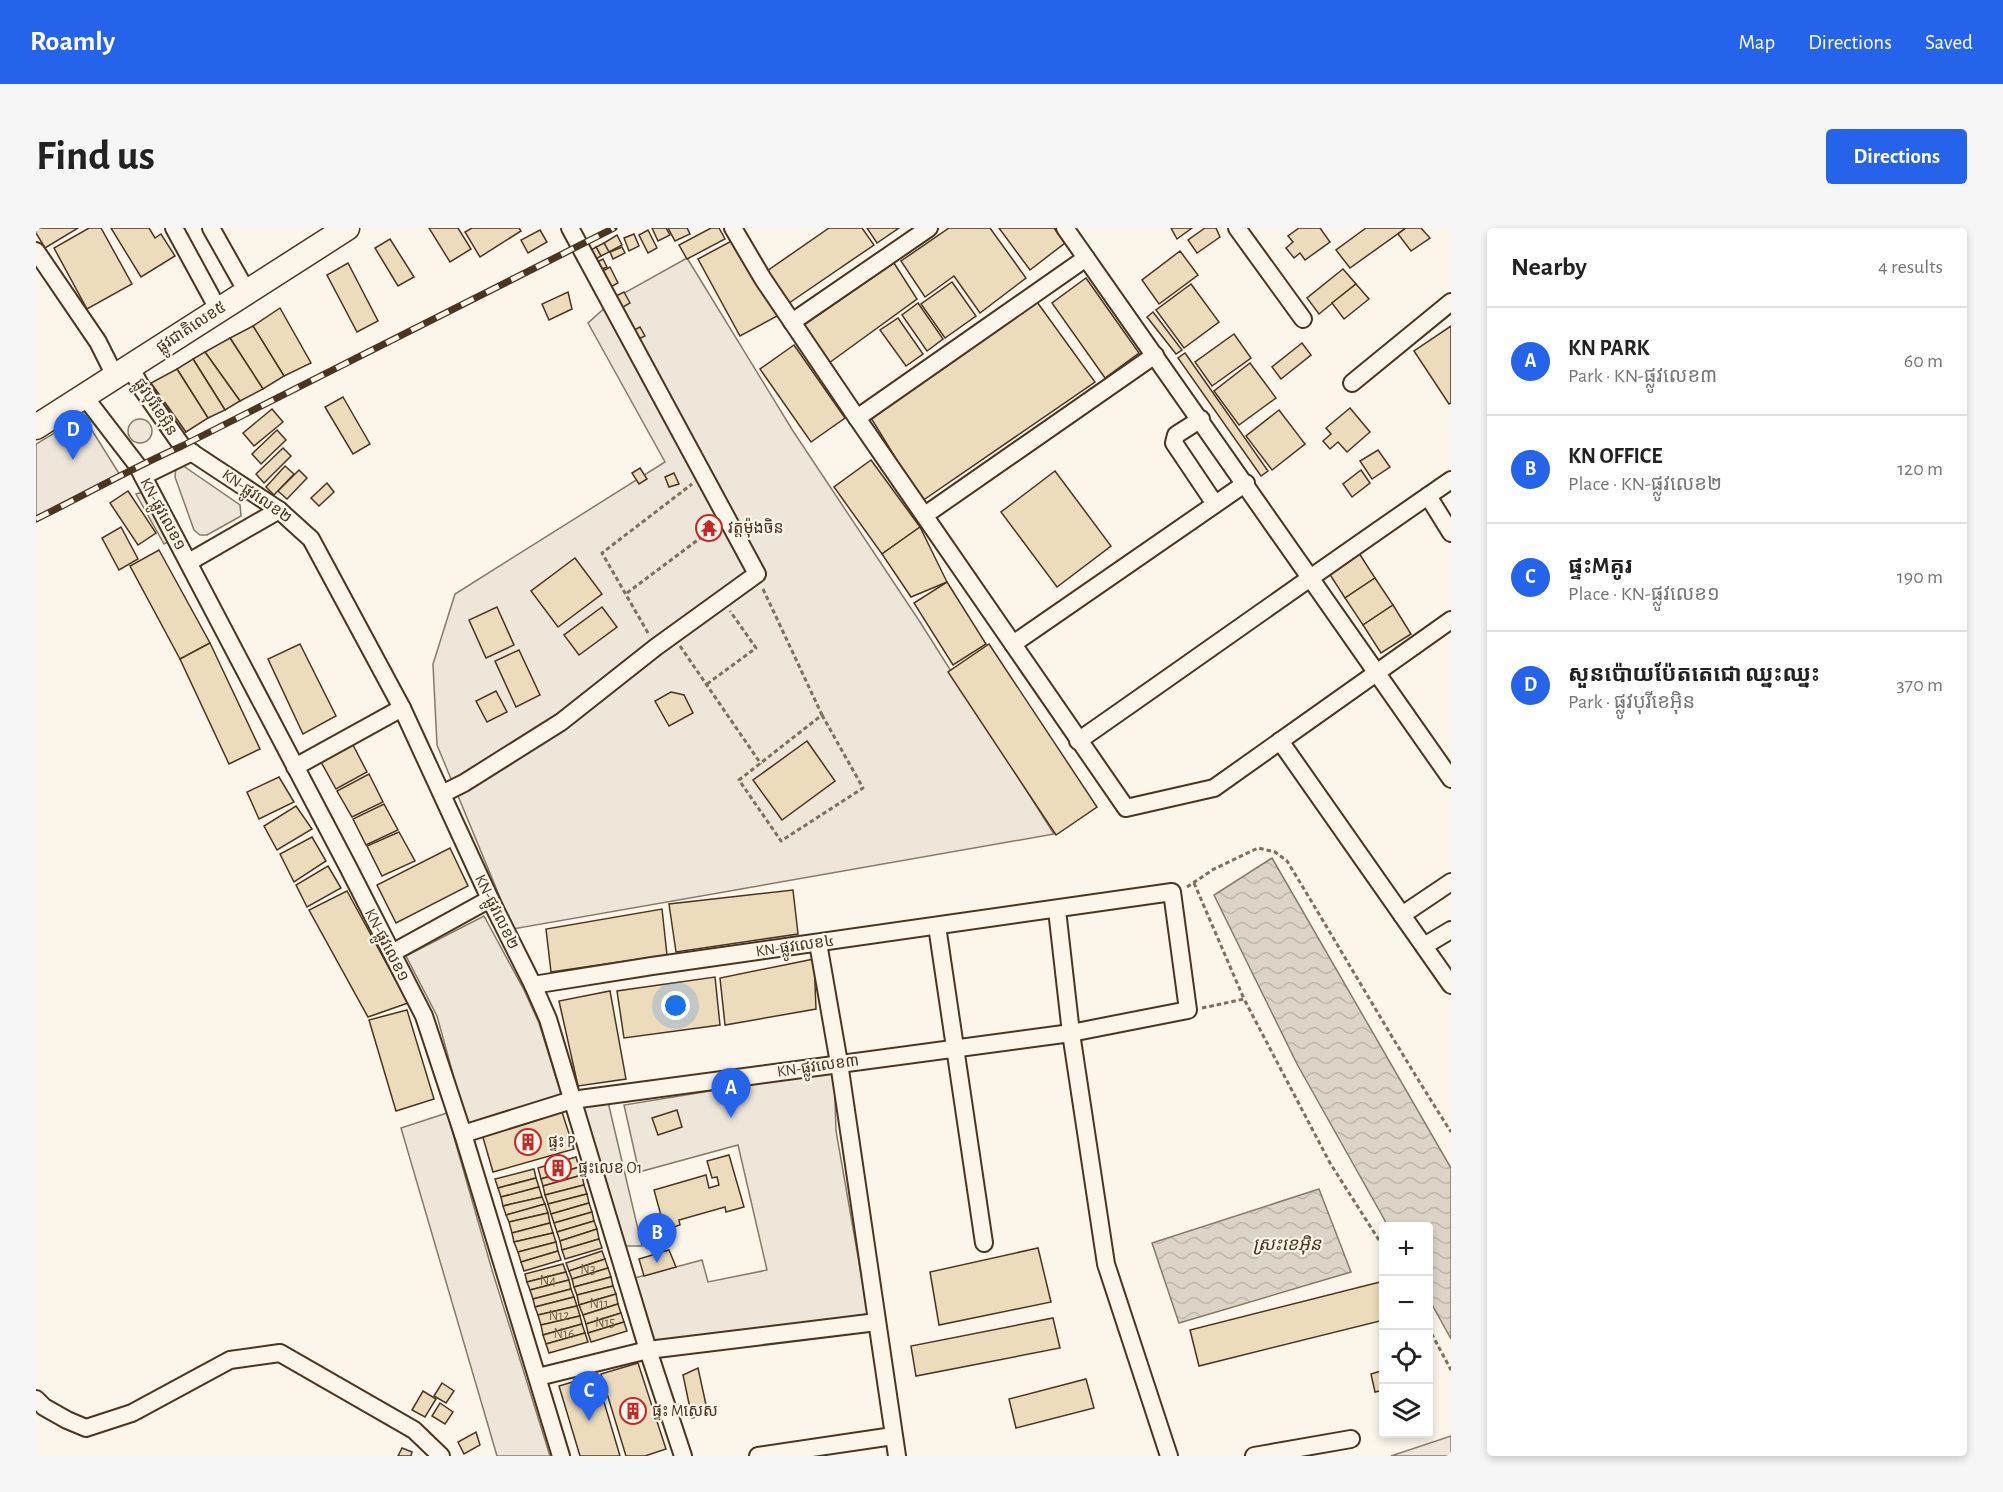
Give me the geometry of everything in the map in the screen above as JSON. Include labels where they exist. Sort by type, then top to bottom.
[{"type":"highway","name":"ផ្លូវជាតិលេខ៥","points":[[36,427],[347,228]]},
{"type":"street","points":[[174,228],[218,309]]},
{"type":"street","points":[[211,228],[247,291]]},
{"type":"street","points":[[442,794],[464,783],[561,722],[656,647],[756,574],[570,228]]},
{"type":"street","points":[[733,228],[856,418],[1126,808],[1214,788],[1451,620]]},
{"type":"street","points":[[792,322],[929,228]]},
{"type":"street","points":[[1065,228],[1246,483],[1451,779]]},
{"type":"street","points":[[1237,228],[1303,319]]},
{"type":"street","name":"ផ្លូវបុរីខេអ៊ិន","points":[[36,251],[98,342],[123,372],[143,390],[187,449]]},
{"type":"street","points":[[856,418],[1086,258]]},
{"type":"street","points":[[1352,383],[1451,302]]},
{"type":"street","points":[[925,515],[1155,355]]},
{"type":"street","points":[[84,396],[140,471],[187,449]]},
{"type":"street","points":[[1201,419],[1176,435],[1174,443],[1215,504]]},
{"type":"street","name":"KN-ផ្លូវលេខ២","points":[[187,449],[279,510],[311,539],[402,708],[548,1019],[648,1350],[683,1456]]},
{"type":"street","name":"KN-ផ្លូវលេខ១","points":[[140,471],[424,1016],[463,1134],[561,1456]]},
{"type":"street","points":[[1078,741],[1310,576],[1451,480]]},
{"type":"street","points":[[1013,644],[1246,483]]},
{"type":"street","points":[[1428,496],[1451,533]]},
{"type":"street","points":[[189,562],[279,510]]},
{"type":"street","points":[[295,767],[402,708]]},
{"type":"street","points":[[1280,741],[1451,985]]},
{"type":"street","points":[[1402,915],[1451,882]]},
{"type":"street","points":[[1172,892],[1188,1010]]},
{"type":"street","name":"KN-ផ្លូវលេខ៤","points":[[533,985],[1172,892]]},
{"type":"street","points":[[392,953],[490,899]]},
{"type":"street","points":[[1057,910],[1071,1033],[1106,1264],[1169,1456]]},
{"type":"street","points":[[937,927],[984,1243]]},
{"type":"street","points":[[1424,946],[1451,930]]},
{"type":"street","points":[[818,943],[839,1063],[897,1456]]},
{"type":"street","name":"KN-ផ្លូវលេខ៣","points":[[463,1134],[572,1100],[1071,1033],[1188,1010]]},
{"type":"street","points":[[538,1377],[648,1350],[877,1322]]},
{"type":"street","points":[[36,1399],[44,1407],[86,1428],[132,1413],[230,1360],[280,1353],[414,1430],[441,1456]]},
{"type":"street","points":[[758,1456],[893,1436]]},
{"type":"street","points":[[1254,1456],[1351,1439]]},
{"type":"path","points":[[656,647],[602,553],[703,475]]},
{"type":"path","points":[[627,593],[726,519]]},
{"type":"path","points":[[756,574],[822,715],[863,788],[781,841],[739,780],[822,715]]},
{"type":"path","points":[[707,684],[756,648],[730,611],[722,617]]},
{"type":"path","points":[[673,635],[761,764]]},
{"type":"path","points":[[682,649],[690,643]]},
{"type":"path","points":[[1172,892],[1188,887],[1214,869],[1258,848],[1275,852],[1287,861],[1402,1055],[1451,1132]]},
{"type":"path","points":[[1194,883],[1244,999],[1330,1164],[1379,1242]]},
{"type":"path","points":[[1188,1010],[1244,999]]},
{"type":"path","points":[[1430,1330],[1451,1370]]},
{"type":"shaded area","name":"វត្តម៉ុងចិន","points":[[687,258],[793,431],[920,622],[1054,834],[513,929],[437,745],[433,664],[455,594],[665,462],[588,323],[617,297]]},
{"type":"shaded area","points":[[151,384],[186,432],[176,438],[143,390]]},
{"type":"shaded area","points":[[83,416],[120,475],[36,518],[36,444]]},
{"type":"shaded area","points":[[140,419],[145,420],[151,426],[151,436],[145,442],[140,443],[135,442],[129,436],[128,431],[129,426],[135,420]]},
{"type":"shaded area","points":[[182,465],[240,505],[241,516],[207,535],[200,535],[194,530],[175,477],[176,468]]},
{"type":"shaded area","points":[[143,492],[170,541],[164,544],[136,494]]},
{"type":"shaded area","points":[[484,916],[539,1023],[561,1094],[467,1125],[437,1016],[406,956]]},
{"type":"shaded area","points":[[834,1071],[836,1131],[868,1314],[650,1346],[627,1280],[702,1260],[708,1282],[767,1270],[738,1145],[639,1172],[624,1105]]},
{"type":"shaded area","points":[[608,1102],[642,1246],[619,1246],[579,1106]]},
{"type":"shaded area","points":[[447,1113],[492,1270],[550,1456],[497,1456],[401,1128]]},
{"type":"shaded area","points":[[1451,1436],[1451,1456],[1391,1456]]},
{"type":"water","points":[[1272,858],[1451,1168],[1451,1339],[1433,1306],[1433,1222],[1386,1222],[1297,1064],[1214,895]]},
{"type":"water","name":"ស្រះខេអ៊ិន","points":[[1319,1189],[1351,1272],[1179,1323],[1152,1243]]},
{"type":"building","points":[[36,228],[78,228],[45,248],[36,233]]},
{"type":"building","points":[[89,228],[101,228],[132,284],[87,309],[54,248]]},
{"type":"building","points":[[111,228],[149,228],[155,238],[161,234],[175,256],[141,277]]},
{"type":"building","points":[[429,228],[458,228],[471,249],[450,262]]},
{"type":"building","points":[[472,228],[519,228],[521,231],[480,257],[465,232]]},
{"type":"building","points":[[652,228],[666,228],[670,235],[658,241]]},
{"type":"building","points":[[668,228],[687,228],[690,234],[675,241]]},
{"type":"building","points":[[711,228],[719,228],[725,239],[687,259],[679,245]]},
{"type":"building","points":[[829,228],[862,228],[874,245],[789,303],[767,271]]},
{"type":"building","points":[[867,228],[899,228],[877,243]]},
{"type":"building","points":[[949,228],[990,228],[1026,278],[980,313],[954,276],[925,297],[901,261]]},
{"type":"building","points":[[999,228],[1054,228],[1065,243],[1030,270]]},
{"type":"building","points":[[1171,228],[1192,228],[1177,239]]},
{"type":"building","points":[[1205,228],[1216,228],[1220,237],[1197,253],[1188,240]]},
{"type":"building","points":[[1299,228],[1320,228],[1330,242],[1305,260],[1300,253],[1294,258],[1286,248],[1293,242],[1288,236]]},
{"type":"building","points":[[1366,228],[1406,228],[1350,268],[1336,250]]},
{"type":"building","points":[[1406,228],[1421,228],[1430,238],[1411,251],[1398,234]]},
{"type":"building","points":[[540,230],[547,242],[528,253],[521,240]]},
{"type":"building","points":[[648,230],[657,248],[648,253],[639,235]]},
{"type":"building","points":[[634,234],[639,246],[629,251],[624,238]]},
{"type":"building","points":[[617,235],[622,245],[609,252],[604,243]]},
{"type":"building","points":[[737,238],[779,315],[740,336],[698,259]]},
{"type":"building","points":[[390,239],[414,277],[398,286],[375,248]]},
{"type":"building","points":[[604,243],[609,252],[601,256],[596,247]]},
{"type":"building","points":[[596,247],[601,256],[591,262],[586,253]]},
{"type":"building","points":[[622,247],[625,253],[613,259],[610,252]]},
{"type":"building","points":[[1180,251],[1198,275],[1159,304],[1142,280]]},
{"type":"building","points":[[603,259],[607,267],[597,271],[593,264]]},
{"type":"building","points":[[348,263],[378,321],[357,332],[327,275]]},
{"type":"building","points":[[894,263],[917,299],[829,363],[804,325]]},
{"type":"building","points":[[610,267],[618,283],[607,289],[599,273]]},
{"type":"building","points":[[1343,269],[1356,284],[1319,314],[1307,298]]},
{"type":"building","points":[[1086,278],[1139,353],[1105,378],[1052,303]]},
{"type":"building","points":[[952,282],[976,316],[945,338],[921,304]]},
{"type":"building","points":[[1191,284],[1219,322],[1184,348],[1156,310]]},
{"type":"building","points":[[1356,284],[1369,299],[1344,319],[1332,303]]},
{"type":"building","points":[[568,292],[572,309],[549,320],[542,304]]},
{"type":"building","points":[[624,292],[630,303],[618,310],[612,298]]},
{"type":"building","points":[[1037,302],[1095,382],[922,501],[871,418]]},
{"type":"building","points":[[918,303],[943,339],[927,351],[902,315]]},
{"type":"building","points":[[280,308],[311,363],[284,376],[253,326]]},
{"type":"building","points":[[1153,312],[1182,350],[1176,354],[1147,317]]},
{"type":"building","points":[[898,318],[923,354],[906,366],[880,330]]},
{"type":"building","points":[[253,326],[284,376],[263,389],[230,338]]},
{"type":"building","points":[[1451,326],[1451,403],[1449,404],[1414,351]]},
{"type":"building","points":[[640,327],[645,336],[634,341],[630,332]]},
{"type":"building","points":[[1234,334],[1251,358],[1212,386],[1195,362]]},
{"type":"building","points":[[230,338],[263,389],[240,401],[205,352]]},
{"type":"building","points":[[1302,343],[1311,355],[1281,379],[1272,367]]},
{"type":"building","points":[[794,345],[845,418],[811,442],[760,369]]},
{"type":"building","points":[[205,352],[240,401],[225,410],[193,359]]},
{"type":"building","points":[[1185,353],[1268,471],[1261,476],[1178,358]]},
{"type":"building","points":[[193,359],[225,410],[208,418],[177,369]]},
{"type":"building","points":[[1250,363],[1276,398],[1239,425],[1214,391]]},
{"type":"building","points":[[177,369],[208,418],[186,432],[151,383]]},
{"type":"building","points":[[343,397],[370,444],[353,454],[325,407]]},
{"type":"building","points":[[1350,408],[1370,432],[1347,452],[1338,442],[1330,449],[1323,441],[1331,434],[1326,428]]},
{"type":"building","points":[[272,409],[283,422],[254,446],[243,433]]},
{"type":"building","points":[[1279,410],[1305,444],[1272,470],[1246,436]]},
{"type":"building","points":[[277,430],[286,440],[261,464],[252,454]]},
{"type":"building","points":[[283,448],[291,456],[264,483],[256,474]]},
{"type":"building","points":[[1378,450],[1390,467],[1372,479],[1360,461]]},
{"type":"building","points":[[871,460],[920,527],[882,554],[834,487]]},
{"type":"building","points":[[285,466],[294,474],[274,495],[266,487]]},
{"type":"building","points":[[640,468],[647,479],[639,484],[632,473]]},
{"type":"building","points":[[299,470],[307,478],[287,499],[278,491]]},
{"type":"building","points":[[1361,470],[1370,483],[1352,497],[1343,484]]},
{"type":"building","points":[[1055,471],[1111,546],[1057,587],[1001,512]]},
{"type":"building","points":[[674,473],[679,484],[669,487],[665,477]]},
{"type":"building","points":[[327,483],[334,492],[319,506],[311,498]]},
{"type":"building","points":[[128,491],[156,533],[138,545],[110,503]]},
{"type":"building","points":[[121,527],[138,559],[119,570],[102,538]]},
{"type":"building","points":[[920,527],[947,582],[911,597],[882,554]]},
{"type":"building","points":[[159,550],[210,643],[180,659],[130,566]]},
{"type":"building","points":[[1357,550],[1375,578],[1345,598],[1327,570]]},
{"type":"building","points":[[575,558],[602,594],[558,627],[531,591]]},
{"type":"building","points":[[1375,578],[1393,605],[1363,625],[1345,598]]},
{"type":"building","points":[[947,582],[986,644],[953,665],[914,603]]},
{"type":"building","points":[[1393,605],[1411,634],[1381,653],[1363,625]]},
{"type":"building","points":[[497,607],[514,645],[486,658],[469,620]]},
{"type":"building","points":[[602,607],[617,627],[579,655],[564,635]]},
{"type":"building","points":[[210,643],[260,749],[229,764],[180,659]]},
{"type":"building","points":[[300,644],[336,716],[303,734],[268,659]]},
{"type":"building","points":[[989,644],[1097,807],[1056,835],[948,672]]},
{"type":"building","points":[[519,650],[540,695],[516,707],[495,661]]},
{"type":"building","points":[[496,691],[507,712],[487,722],[476,701]]},
{"type":"building","points":[[671,692],[684,695],[693,713],[669,726],[655,701]]},
{"type":"building","points":[[807,741],[835,781],[782,820],[753,780]]},
{"type":"building","points":[[353,745],[367,772],[336,789],[321,762]]},
{"type":"building","points":[[369,774],[383,802],[352,817],[337,791]]},
{"type":"building","points":[[279,777],[294,802],[259,819],[247,792]]},
{"type":"building","points":[[384,804],[398,830],[366,845],[353,819]]},
{"type":"building","points":[[296,806],[312,829],[277,850],[264,826]]},
{"type":"building","points":[[399,832],[415,861],[382,876],[367,846]]},
{"type":"building","points":[[312,837],[326,861],[294,882],[280,854]]},
{"type":"building","points":[[450,848],[468,886],[396,923],[377,885]]},
{"type":"building","points":[[328,866],[341,888],[307,907],[296,885]]},
{"type":"building","points":[[793,890],[798,934],[676,952],[669,904]]},
{"type":"building","points":[[347,891],[408,1003],[368,1017],[309,910]]},
{"type":"building","points":[[662,909],[667,955],[551,972],[546,929]]},
{"type":"building","points":[[814,959],[816,1009],[725,1025],[720,978]]},
{"type":"building","points":[[715,977],[720,1025],[624,1038],[617,991]]},
{"type":"building","points":[[610,991],[626,1079],[578,1086],[559,1001]]},
{"type":"building","points":[[407,1010],[434,1099],[396,1111],[369,1020]]},
{"type":"building","points":[[677,1110],[682,1127],[658,1135],[652,1118]]},
{"type":"building","name":"ផ្ទះ P","points":[[562,1112],[574,1149],[493,1172],[482,1134]]},
{"type":"building","points":[[729,1155],[744,1207],[726,1212],[725,1207],[679,1220],[680,1225],[665,1230],[654,1190],[706,1175],[709,1188],[719,1185],[717,1177],[712,1178],[707,1161]]},
{"type":"building","name":"ផ្ទះលេខ O1","points":[[576,1157],[579,1167],[541,1179],[538,1168]]},
{"type":"building","points":[[579,1167],[582,1175],[543,1186],[541,1179]]},
{"type":"building","points":[[534,1169],[536,1178],[498,1188],[495,1179]]},
{"type":"building","points":[[582,1175],[584,1185],[545,1195],[543,1186]]},
{"type":"building","points":[[536,1178],[539,1187],[501,1197],[498,1188]]},
{"type":"building","points":[[584,1185],[587,1194],[548,1204],[545,1195]]},
{"type":"building","points":[[539,1187],[542,1197],[503,1206],[501,1197]]},
{"type":"building","points":[[587,1194],[589,1203],[551,1214],[548,1204]]},
{"type":"building","points":[[542,1197],[545,1204],[506,1215],[503,1206]]},
{"type":"building","points":[[589,1203],[592,1212],[554,1223],[551,1214]]},
{"type":"building","points":[[545,1204],[548,1213],[509,1222],[506,1215]]},
{"type":"building","points":[[592,1212],[594,1221],[557,1232],[554,1223]]},
{"type":"building","points":[[548,1213],[550,1223],[512,1233],[509,1222]]},
{"type":"building","points":[[594,1221],[597,1229],[560,1241],[557,1232]]},
{"type":"building","points":[[550,1223],[553,1233],[514,1242],[512,1233]]},
{"type":"building","points":[[597,1229],[599,1239],[562,1250],[560,1241]]},
{"type":"building","points":[[553,1233],[556,1242],[518,1252],[514,1242]]},
{"type":"building","points":[[599,1239],[602,1248],[565,1259],[562,1250]]},
{"type":"building","points":[[556,1242],[558,1251],[521,1262],[518,1252]]},
{"type":"building","points":[[1038,1248],[1051,1302],[939,1325],[930,1272]]},
{"type":"building","points":[[669,1250],[676,1267],[644,1276],[639,1259]]},
{"type":"building","points":[[558,1251],[561,1260],[524,1271],[521,1262]]},
{"type":"building","points":[[602,1251],[605,1259],[569,1271],[566,1263]]},
{"type":"building","points":[[605,1259],[608,1268],[572,1279],[569,1271]]},
{"type":"building","points":[[563,1264],[566,1272],[527,1282],[525,1274]]},
{"type":"building","points":[[608,1268],[611,1277],[574,1287],[572,1279]]},
{"type":"building","points":[[566,1272],[569,1280],[530,1290],[527,1282]]},
{"type":"building","points":[[611,1277],[613,1286],[577,1295],[574,1287]]},
{"type":"building","points":[[569,1280],[571,1289],[533,1299],[530,1290]]},
{"type":"building","points":[[1379,1282],[1379,1321],[1199,1366],[1190,1330]]},
{"type":"building","points":[[613,1286],[616,1294],[579,1305],[577,1295]]},
{"type":"building","points":[[571,1289],[574,1297],[535,1307],[533,1299]]},
{"type":"building","points":[[616,1294],[618,1304],[583,1315],[579,1305]]},
{"type":"building","points":[[574,1297],[577,1306],[538,1315],[535,1307]]},
{"type":"building","points":[[618,1304],[621,1313],[586,1324],[583,1315]]},
{"type":"building","points":[[577,1306],[580,1316],[541,1325],[538,1315]]},
{"type":"building","points":[[621,1313],[624,1322],[588,1333],[586,1324]]},
{"type":"building","points":[[580,1316],[582,1324],[543,1335],[541,1325]]},
{"type":"building","points":[[1053,1318],[1060,1348],[916,1376],[911,1346]]},
{"type":"building","points":[[624,1322],[627,1331],[591,1342],[588,1333]]},
{"type":"building","points":[[582,1324],[585,1333],[546,1344],[543,1335]]},
{"type":"building","points":[[585,1333],[588,1342],[549,1353],[546,1344]]},
{"type":"building","name":"ផ្ទះ Mសេស","points":[[638,1363],[666,1449],[645,1456],[626,1456],[601,1374]]},
{"type":"building","points":[[698,1368],[708,1414],[692,1418],[683,1375]]},
{"type":"building","points":[[1379,1372],[1379,1391],[1375,1392],[1371,1374]]},
{"type":"building","points":[[596,1375],[620,1456],[580,1456],[559,1386]]},
{"type":"building","points":[[1086,1379],[1094,1408],[1016,1428],[1009,1399]]},
{"type":"building","points":[[442,1383],[454,1391],[446,1403],[434,1396]]},
{"type":"building","points":[[423,1391],[436,1399],[425,1417],[412,1410]]},
{"type":"building","points":[[440,1403],[453,1412],[445,1424],[432,1416]]},
{"type":"building","points":[[476,1432],[480,1445],[464,1454],[458,1442]]},
{"type":"building","points":[[402,1448],[412,1452],[411,1456],[398,1456]]},
{"type":"railway","points":[[36,519],[614,228]]},
{"type":"place","name":"សួនប៉ោយប៉ែតតេជោ ឈ្នះឈ្នះ","points":[[73,460]]},
{"type":"place","name":"វត្តម៉ុងចិន","points":[[709,528]]},
{"type":"place","name":"KN PARK","points":[[731,1118]]},
{"type":"place","name":"ផ្ទះ P","points":[[528,1142]]},
{"type":"place","name":"ផ្ទះលេខ O1","points":[[558,1168]]},
{"type":"place","name":"KN OFFICE","points":[[657,1263]]},
{"type":"place","name":"ផ្ទះ Mសេស","points":[[633,1411]]},
{"type":"place","name":"ផ្ទះMគូរ","points":[[589,1421]]}]
